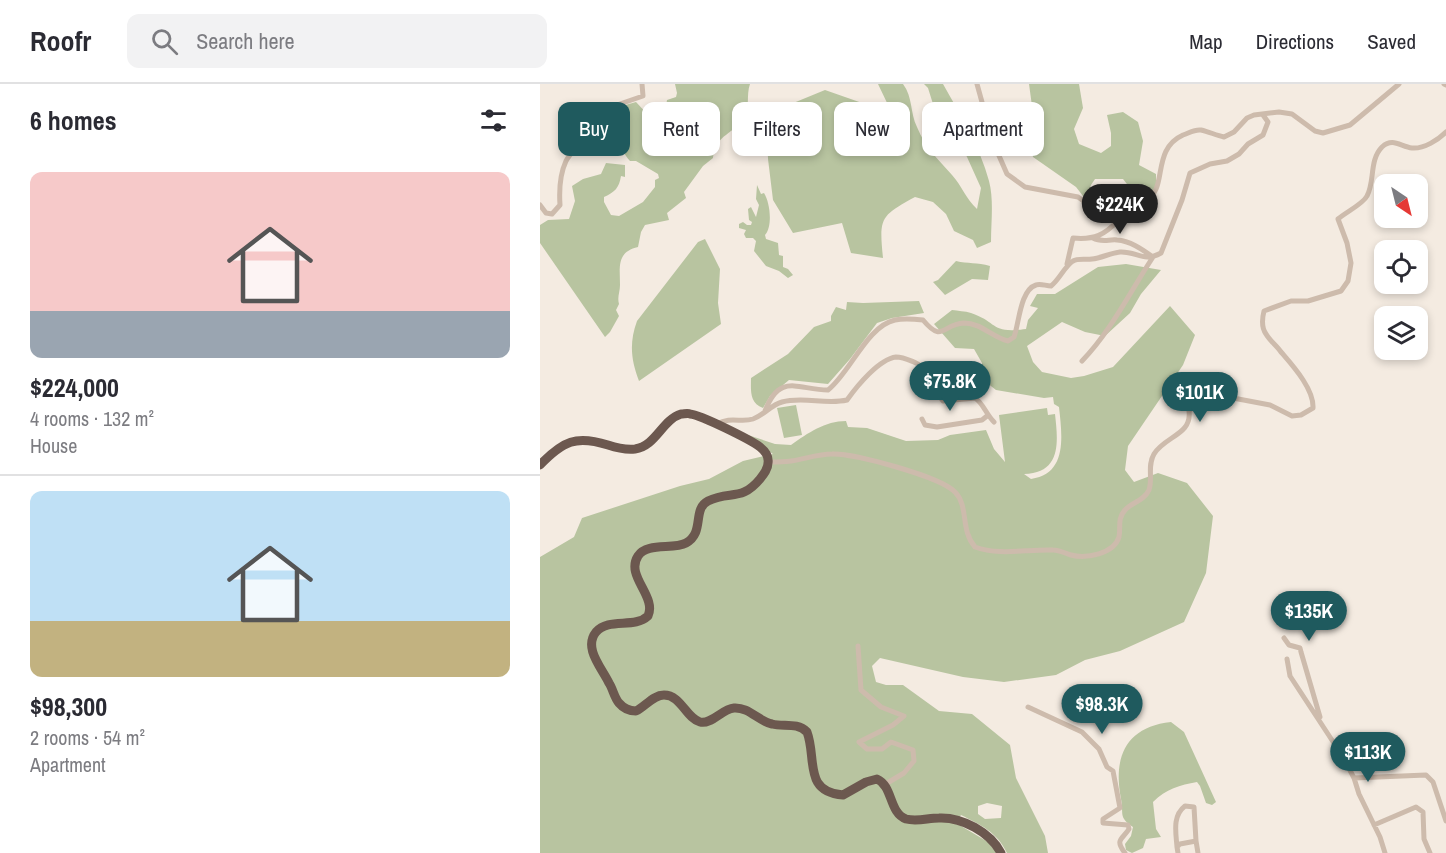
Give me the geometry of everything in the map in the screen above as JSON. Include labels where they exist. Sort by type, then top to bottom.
[{"type":"highway","points":[[540,465],[560,447],[586,439],[622,450],[642,447],[672,418],[684,414],[692,414],[759,446],[765,452],[768,462],[763,477],[747,492],[740,495],[722,496],[704,503],[701,507],[696,533],[687,543],[645,550],[639,554],[636,572],[650,606],[648,616],[640,621],[608,625],[598,630],[592,638],[591,646],[594,656],[618,702],[626,709],[636,711],[656,697],[666,695],[675,699],[701,722],[708,721],[727,710],[744,709],[770,724],[803,728],[808,735],[813,772],[823,789],[829,793],[843,795],[871,779],[881,781],[902,817],[914,820],[944,818],[959,820],[989,837],[1001,853]]},
{"type":"street","points":[[540,205],[546,213],[552,214],[560,205],[559,192],[566,160],[587,134],[586,124],[602,117],[614,106],[643,96],[642,84]]},
{"type":"street","points":[[977,84],[993,142],[1007,174],[1015,182],[1031,188],[1078,196],[1092,207],[1109,197],[1144,201],[1153,195],[1159,180],[1162,156],[1169,145],[1180,136],[1199,129],[1224,137],[1234,132],[1247,118],[1279,112],[1292,114],[1315,131],[1323,134],[1350,125],[1399,84]]},
{"type":"street","points":[[1082,361],[1094,349],[1119,313],[1153,257],[1161,253],[1190,173],[1210,164],[1227,161],[1263,135],[1268,122],[1263,115]]},
{"type":"street","points":[[768,462],[791,461],[835,453],[890,465],[946,485],[955,492],[962,501],[964,524],[968,537],[975,547],[999,551],[1033,552],[1052,549],[1083,556],[1101,553],[1111,547],[1119,537],[1119,521],[1124,511],[1148,493],[1153,455],[1162,444],[1187,427],[1190,418],[1189,411],[1202,397],[1212,394],[1270,405],[1293,416],[1301,415],[1313,408],[1313,399],[1302,381],[1266,334],[1262,320],[1264,311],[1291,301],[1308,302],[1341,291],[1348,281],[1351,263],[1347,243],[1338,219],[1365,200],[1369,194],[1372,166],[1377,154],[1386,144],[1395,142],[1409,148],[1419,147],[1437,140],[1446,132]]},
{"type":"street","points":[[1093,238],[1111,228],[1119,220],[1118,214],[1105,213],[1109,204],[1117,197]]},
{"type":"street","points":[[1061,276],[1069,258],[1073,238],[1125,242],[1137,246],[1153,257]]},
{"type":"street","points":[[765,411],[768,403],[783,386],[794,384],[828,390],[837,384],[871,336],[893,320],[923,320],[933,332],[938,333],[961,323],[980,326],[1002,340],[1011,340],[1016,332],[1021,305],[1030,289],[1038,284],[1051,286],[1071,262],[1120,252],[1153,257]]},
{"type":"street","points":[[715,425],[725,419],[753,419],[780,402],[789,400],[832,402],[848,400],[858,384],[893,358],[904,358],[921,365],[929,372],[932,382]]},
{"type":"street","points":[[940,383],[938,394],[943,401],[975,398],[994,422]]},
{"type":"street","points":[[922,419],[925,425],[937,427],[982,420],[987,416]]},
{"type":"street","points":[[1284,638],[1289,645],[1300,648],[1322,724]]},
{"type":"street","points":[[858,646],[861,690],[881,707],[904,716],[893,725],[859,742],[867,749],[882,749],[891,742],[913,750],[914,761],[904,773],[884,785]]},
{"type":"street","points":[[1287,660],[1290,676],[1354,778],[1386,853]]},
{"type":"street","points":[[1028,707],[1082,732],[1099,749],[1107,767],[1113,771],[1120,808],[1103,819],[1103,823],[1128,825],[1127,832],[1120,837],[1123,853]]},
{"type":"street","points":[[1354,778],[1426,775],[1433,782],[1446,821]]},
{"type":"street","points":[[1178,850],[1175,830],[1177,816],[1185,806],[1194,807],[1198,853]]},
{"type":"street","points":[[1374,825],[1413,808],[1418,808],[1423,812],[1424,839],[1430,853]]},
{"type":"street","points":[[1178,850],[1180,844],[1196,841]]},
{"type":"green space","points":[[675,84],[750,84],[748,102],[732,102],[732,130],[720,140],[720,102],[667,102],[676,97]]},
{"type":"green space","points":[[878,84],[903,84],[910,102],[887,102]]},
{"type":"green space","points":[[924,84],[943,84],[953,102],[932,102],[928,88]]},
{"type":"green space","points":[[1029,84],[1079,84],[1083,108],[1074,129],[1079,144],[1101,153],[1111,146],[1107,115],[1123,112],[1138,122],[1143,141],[1139,165],[1156,174],[1156,186],[1152,193],[1141,196],[1134,193],[1123,179],[1095,179],[1087,198],[1083,196],[1076,187],[1033,157],[1044,156],[1044,102],[1031,102]]},
{"type":"green space","points":[[825,90],[859,102],[834,102],[834,156],[910,156],[910,102],[922,137],[922,156],[936,156],[977,209],[981,188],[966,156],[980,156],[991,188],[991,242],[977,248],[973,240],[954,231],[946,214],[933,202],[915,197],[888,214],[884,220],[881,234],[883,258],[851,253],[842,223],[793,233],[773,200],[768,156],[822,156],[822,102],[796,102]]},
{"type":"green space","points":[[636,102],[642,108],[642,156],[714,156],[684,192],[686,198],[667,213],[669,220],[645,225],[638,247],[631,249],[623,257],[620,267],[619,304],[616,310],[619,316],[605,337],[540,243],[540,225],[548,220],[569,219],[575,201],[572,186],[583,179],[601,174],[606,163],[625,165],[625,177],[621,176],[616,189],[604,197],[604,202],[611,215],[619,216],[643,202],[655,187],[655,180],[659,178],[658,174],[636,161],[630,161],[626,156],[630,156],[630,104]]},
{"type":"green space","points":[[757,185],[761,194],[764,193],[769,208],[770,220],[765,235],[766,239],[778,243],[779,255],[783,256],[783,267],[793,275],[788,278],[779,271],[766,266],[754,251],[756,241],[753,238],[746,238],[744,234],[746,230],[739,228],[739,224],[743,222],[751,225],[748,209],[751,207],[756,217],[759,205],[756,199]]},
{"type":"green space","points":[[705,239],[720,269],[718,303],[721,324],[639,381],[632,351],[637,321],[698,242]]},
{"type":"green space","points":[[956,261],[990,266],[988,280],[972,279],[945,295],[933,282],[938,280]]},
{"type":"green space","points":[[1126,264],[1161,270],[1141,294],[1130,313],[1105,336],[1085,332],[1062,322],[1027,346],[1033,362],[1042,372],[1071,378],[1113,367],[1170,306],[1195,335],[1183,365],[1128,446],[1125,470],[1134,482],[1158,473],[1187,483],[1213,516],[1206,573],[1184,622],[1120,651],[1085,660],[1056,675],[1004,682],[963,677],[880,658],[872,666],[876,682],[886,685],[903,685],[939,711],[972,714],[1010,745],[1016,778],[1045,836],[1048,853],[1007,853],[993,834],[961,815],[956,823],[988,842],[997,853],[540,853],[540,557],[574,537],[582,518],[680,486],[709,479],[743,461],[773,454],[742,433],[775,444],[791,445],[817,428],[846,421],[848,427],[867,428],[906,441],[938,440],[950,435],[986,430],[994,449],[1005,462],[999,415],[1047,408],[1048,415],[1055,414],[1057,445],[1055,454],[1045,468],[1024,474],[1031,479],[1043,476],[1051,470],[1060,452],[1059,407],[1054,404],[1053,397],[1044,398],[996,390],[982,379],[982,363],[974,349],[955,348],[934,324],[952,310],[980,316],[1000,329],[1026,329],[1028,320],[1038,308],[1030,306],[1037,294],[1055,294],[1098,267]],"holes":[[[987,803],[1002,806],[1001,818],[985,819],[978,814],[978,806]]]},
{"type":"green space","points":[[919,301],[924,313],[877,323],[828,384],[789,380],[770,396],[763,408],[755,403],[751,391],[751,378],[788,354],[814,327],[831,321],[836,307],[846,310],[847,302]]},
{"type":"green space","points":[[796,405],[802,435],[784,438],[777,408]]},
{"type":"green space","points":[[1171,722],[1184,732],[1216,802],[1212,805],[1206,803],[1197,782],[1179,786],[1163,794],[1153,802],[1156,829],[1161,837],[1146,839],[1143,848],[1132,853],[1126,850],[1125,844],[1131,836],[1133,827],[1125,821],[1122,815],[1119,784],[1121,758],[1133,738],[1143,730]]}]
